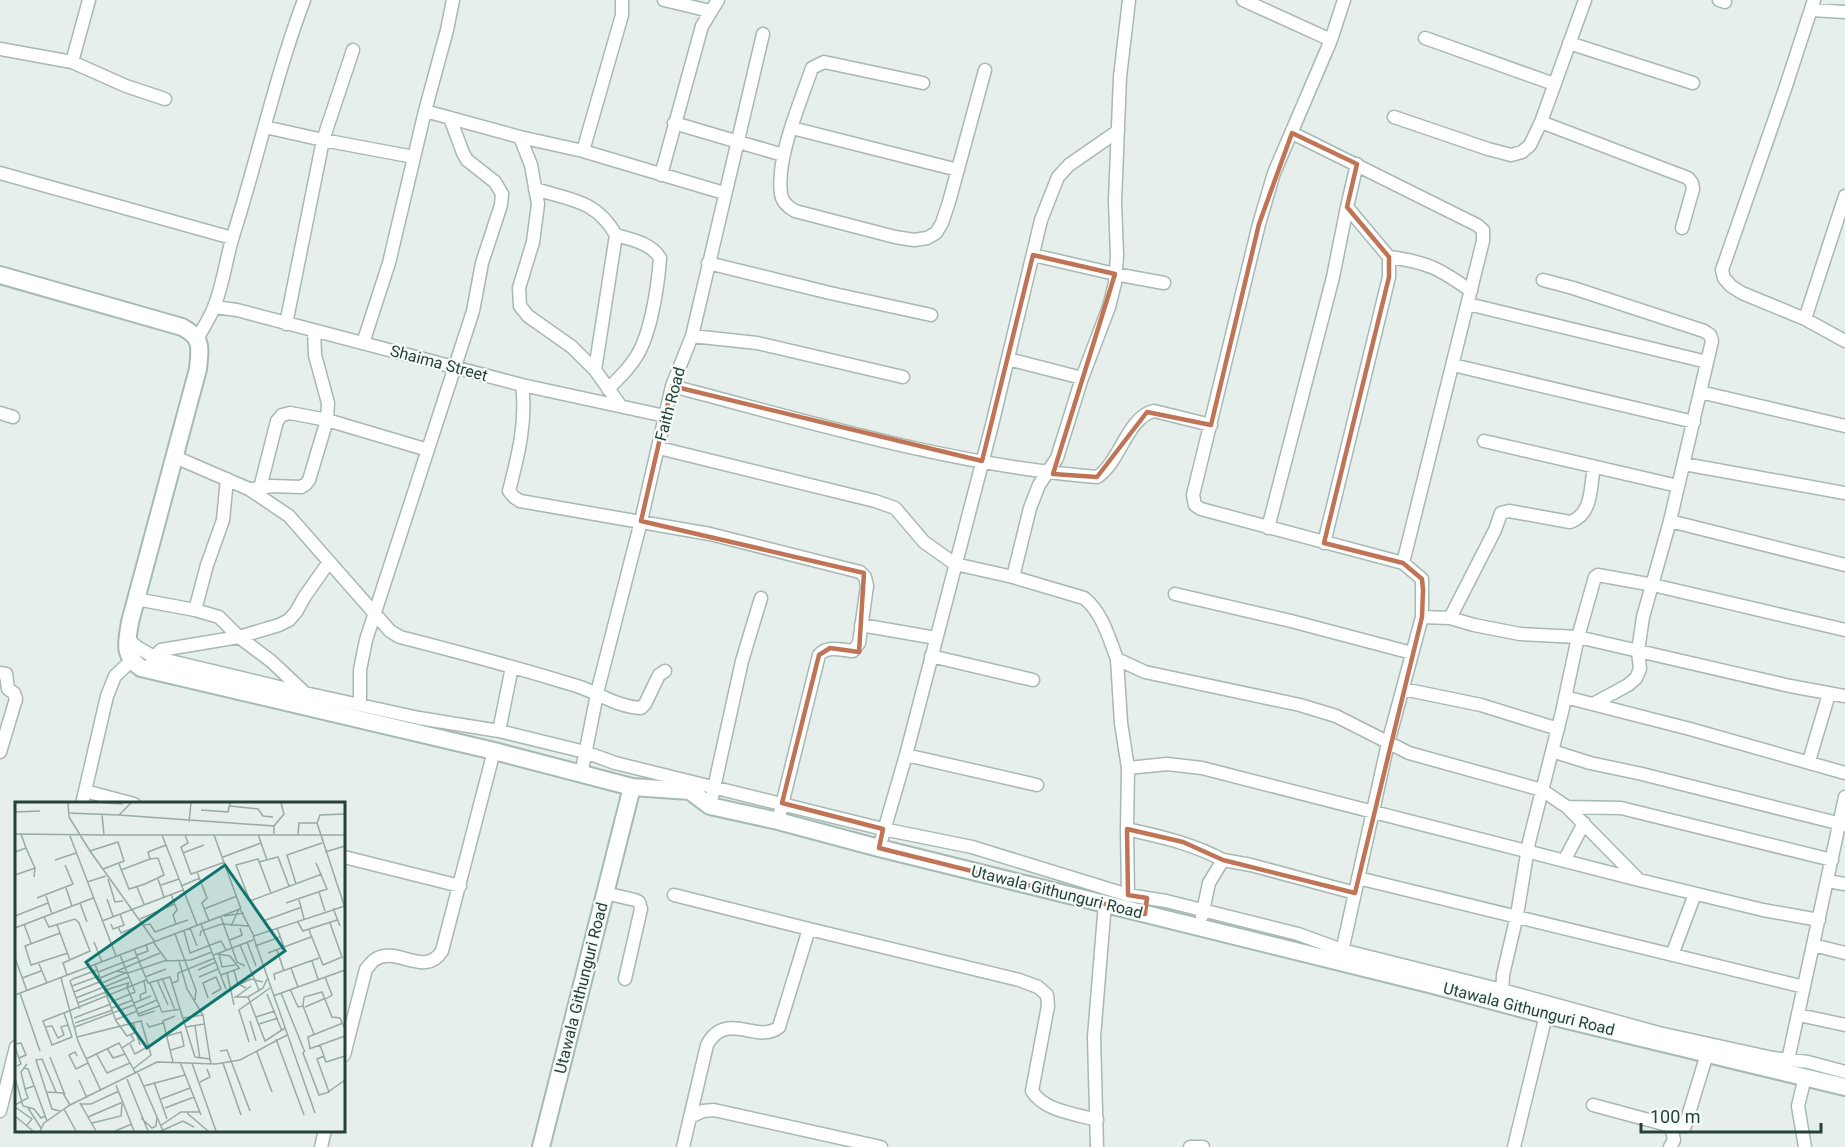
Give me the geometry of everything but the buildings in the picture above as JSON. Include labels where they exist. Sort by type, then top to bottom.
[{"type":"street","points":[[72,62],[89,0]]},
{"type":"street","points":[[197,339],[215,307],[232,238],[249,186],[288,42],[304,0]]},
{"type":"street","points":[[363,343],[389,263],[453,0]]},
{"type":"street","points":[[583,151],[622,15],[622,0]]},
{"type":"street","points":[[664,0],[710,11]]},
{"type":"street","points":[[661,174],[702,26],[718,0]]},
{"type":"street","points":[[1013,577],[1030,508],[1039,484],[1058,458],[1082,378],[1109,307],[1115,274],[1120,77],[1130,0]]},
{"type":"street","points":[[1243,0],[1331,40]]},
{"type":"street","points":[[152,663],[419,718],[499,731],[615,763],[883,829],[972,847],[1128,895],[1146,906],[1166,901],[1298,934],[1341,957],[1388,743],[1422,617],[1422,579],[1402,563],[1210,512],[1195,505],[1193,495],[1271,183],[1282,151],[1292,133],[1331,40],[1344,0]]},
{"type":"street","points":[[1394,117],[1511,155],[1522,152],[1530,145],[1541,122],[1585,0]]},
{"type":"street","points":[[1845,12],[1813,5],[1722,270],[1724,278],[1742,293],[1805,319],[1845,341]]},
{"type":"street","name":"Faith Road","points":[[581,775],[597,695],[659,448],[672,386],[692,336],[763,34]]},
{"type":"street","points":[[1425,38],[1554,84]]},
{"type":"street","points":[[1569,43],[1693,83]]},
{"type":"street","points":[[0,48],[72,62],[126,86],[165,99]]},
{"type":"street","points":[[286,324],[323,140],[353,50]]},
{"type":"street","points":[[923,83],[824,62],[812,68],[783,155],[781,195],[786,205],[795,211],[914,240],[927,238],[936,232],[942,223],[985,70]]},
{"type":"street","points":[[425,111],[520,137],[583,151],[724,193]]},
{"type":"street","points":[[360,705],[360,670],[366,640],[473,311],[482,263],[501,206],[502,194],[495,182],[467,160],[450,118]]},
{"type":"street","points":[[1541,122],[1688,178],[1693,189],[1682,228]]},
{"type":"street","points":[[674,123],[783,155]]},
{"type":"street","points":[[265,127],[414,157]]},
{"type":"street","points":[[792,128],[958,170]]},
{"type":"street","points":[[879,848],[932,656],[1008,359],[1032,255],[1050,192],[1058,177],[1069,165],[1118,131]]},
{"type":"street","points":[[1292,133],[1483,230],[1483,241],[1468,304],[1402,563]]},
{"type":"street","points":[[520,137],[531,165],[538,204],[533,242],[519,288],[520,306],[528,316],[572,347],[595,370],[620,405]]},
{"type":"street","points":[[1268,528],[1333,277],[1357,164]]},
{"type":"street","points":[[0,174],[232,238]]},
{"type":"street","points":[[535,189],[591,206],[607,220],[616,235],[595,370]]},
{"type":"street","points":[[1805,319],[1843,210],[1845,196]]},
{"type":"street","points":[[1324,543],[1389,277],[1389,257],[1347,207]]},
{"type":"street","points":[[608,389],[637,356],[642,346],[651,316],[660,258],[657,252],[644,243],[616,235]]},
{"type":"street","points":[[1032,255],[1164,283]]},
{"type":"street","points":[[1389,257],[1418,261],[1443,271],[1471,291]]},
{"type":"street","points":[[708,263],[830,294],[931,315]]},
{"type":"street","points":[[0,275],[182,327],[192,332],[200,345],[198,369],[127,638],[127,649],[131,661],[141,668],[152,663],[161,650],[239,637],[279,625],[289,620],[296,612],[329,562]]},
{"type":"street","points":[[1543,280],[1704,331],[1710,335],[1712,341],[1670,521],[1643,617],[1638,651],[1640,669],[1636,678],[1628,685],[1593,704]]},
{"type":"street","points":[[1468,304],[1707,362]]},
{"type":"street","name":"Shaima Street","points":[[215,307],[237,310],[522,385],[665,416]]},
{"type":"street","points":[[175,458],[254,488],[301,487],[306,484],[327,420],[328,403],[315,355],[314,331]]},
{"type":"street","points":[[692,336],[758,343],[903,377]]},
{"type":"street","points":[[1008,359],[1082,378]]},
{"type":"street","points":[[1453,365],[1694,422]]},
{"type":"street","points":[[522,385],[524,412],[519,452],[509,491],[520,501],[710,534],[860,572],[865,577],[867,586],[859,643],[853,651],[831,648],[819,655],[778,821]]},
{"type":"street","points":[[672,386],[933,452],[1046,474],[1097,477],[1102,474],[1147,412],[1154,411],[1210,425]]},
{"type":"street","points":[[1700,392],[1845,426]]},
{"type":"street","points":[[0,413],[13,417]]},
{"type":"street","points":[[254,488],[278,421],[282,415],[290,413],[327,420],[428,450]]},
{"type":"street","points":[[1484,441],[1678,486]]},
{"type":"street","points":[[659,448],[896,508],[924,542],[955,564],[1013,577],[1084,598],[1092,604],[1100,616],[1117,659],[1121,723],[1128,768],[1126,829],[1128,895]]},
{"type":"street","points":[[1684,464],[1845,493]]},
{"type":"street","points":[[1450,618],[1495,530],[1501,513],[1509,511],[1570,522],[1581,517],[1587,510],[1594,466]]},
{"type":"street","points":[[195,610],[207,565],[223,520],[227,479]]},
{"type":"street","points":[[254,488],[289,516],[390,631],[400,638],[579,686],[610,701],[641,708],[659,675],[665,670]]},
{"type":"street","points":[[1670,521],[1845,565]]},
{"type":"street","points":[[1845,630],[1653,585],[1598,575],[1595,577],[1578,636],[1528,852],[1517,915],[1504,969],[1502,997],[1659,1033],[1784,1066],[1808,1062],[1845,1072]]},
{"type":"street","points":[[1175,594],[1280,618],[1412,653]]},
{"type":"street","points":[[710,806],[742,661],[761,598]]},
{"type":"street","points":[[136,599],[219,617],[305,693]]},
{"type":"street","points":[[1422,617],[1450,618],[1520,634],[1578,636],[1845,696]]},
{"type":"street","points":[[861,625],[936,638]]},
{"type":"street","points":[[127,638],[152,663],[632,787]]},
{"type":"street","points":[[932,656],[1033,680]]},
{"type":"street","points":[[1117,659],[1145,672],[1300,705],[1336,716],[1409,753],[1542,790],[1568,807],[1639,880]]},
{"type":"street","points":[[82,802],[107,696],[115,676],[131,661]]},
{"type":"street","points":[[499,731],[512,667]]},
{"type":"street","points":[[0,673],[6,674],[9,688],[16,699],[0,752]]},
{"type":"street","points":[[1402,689],[1481,705],[1558,729]]},
{"type":"street","points":[[1809,761],[1829,694]]},
{"type":"street","points":[[1565,697],[1809,761],[1845,773]]},
{"type":"street","points":[[345,1051],[366,969],[378,958],[389,957],[426,963],[434,960],[442,951],[494,751]]},
{"type":"street","points":[[1552,751],[1590,763],[1842,825]]},
{"type":"street","points":[[906,755],[1037,785]]},
{"type":"street","points":[[1128,768],[1167,764],[1202,768],[1695,894],[1819,920]]},
{"type":"street","name":"Utawala Githunguri Road","points":[[542,1147],[632,787],[690,791],[710,806],[1105,903],[1146,906],[1201,928],[1341,957],[1502,997],[1546,1015],[1707,1054],[1784,1066],[1805,1077],[1845,1087]]},
{"type":"street","points":[[85,791],[126,802]]},
{"type":"street","points":[[1784,1066],[1799,1015],[1832,860],[1842,825],[1845,797]]},
{"type":"street","points":[[1568,807],[1621,808],[1832,860]]},
{"type":"street","points":[[1564,861],[1584,823]]},
{"type":"street","points":[[1126,829],[1183,842],[1223,860],[1251,865],[1355,893]]},
{"type":"street","points":[[345,857],[460,886]]},
{"type":"street","points":[[1201,928],[1202,910],[1209,883],[1223,860]]},
{"type":"street","points":[[1358,878],[1517,915],[1804,987]]},
{"type":"street","points":[[1828,881],[1845,884]]},
{"type":"street","points":[[605,893],[635,900],[639,902],[641,909],[625,979]]},
{"type":"street","points":[[1672,955],[1695,894]]},
{"type":"street","points":[[674,895],[1019,980],[1038,987],[1047,995],[1048,1006],[1032,1091],[1037,1099],[1050,1106],[1097,1120]]},
{"type":"street","points":[[1097,1147],[1094,1037],[1105,903]]},
{"type":"street","points":[[683,1147],[707,1045],[712,1035],[722,1029],[740,1028],[768,1032],[779,1026],[808,929]]},
{"type":"street","points":[[1813,945],[1845,953]]},
{"type":"street","points":[[1514,1147],[1546,1015]]},
{"type":"street","points":[[1799,1015],[1845,1025]]},
{"type":"street","points":[[0,1111],[15,1051]]},
{"type":"street","points":[[1593,1106],[1671,1126],[1685,1126],[1707,1054]]},
{"type":"street","points":[[1805,1077],[1798,1106],[1805,1147]]},
{"type":"street","points":[[690,1117],[703,1111],[714,1110],[881,1147]]},
{"type":"street","points":[[1670,1147],[1674,1140],[1671,1126]]},
{"type":"street","points":[[321,1147],[325,1132]]},
{"type":"street","points":[[1190,1147],[1203,1147]]},
{"type":"highlighted area","points":[[1292,133],[1357,164],[1347,207],[1389,257],[1389,277],[1324,543],[1403,563],[1422,579],[1423,590],[1422,617],[1355,893],[1223,860],[1183,842],[1127,829],[1128,895],[1147,898],[1145,914],[879,848],[883,829],[782,803],[819,655],[830,648],[859,652],[864,573],[641,521],[672,386],[982,461],[1033,255],[1115,274],[1053,474],[1097,477],[1147,412],[1211,425],[1259,224]]}]
